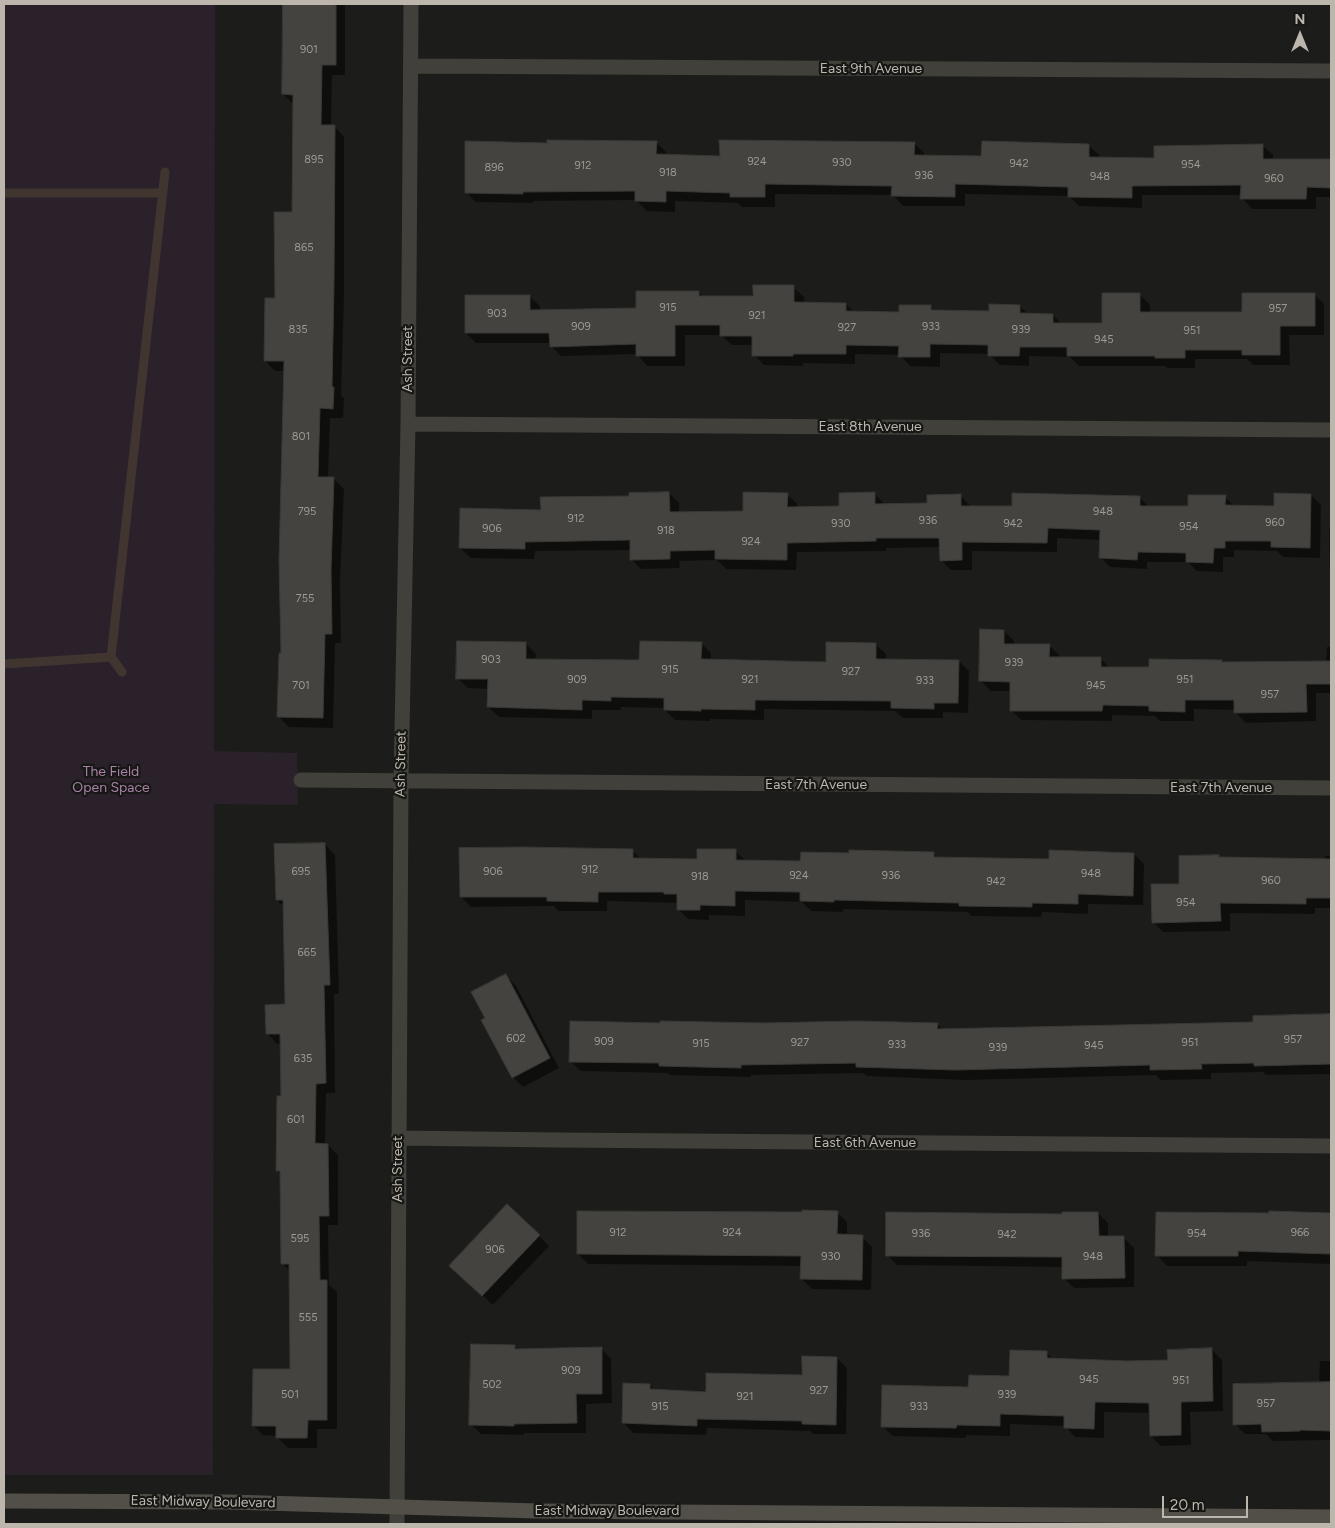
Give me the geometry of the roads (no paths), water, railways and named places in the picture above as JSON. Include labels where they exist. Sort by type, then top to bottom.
[{"type":"main road","name":"East Midway Boulevard","points":[[4,1501],[229,1502],[547,1511],[1331,1517]]},
{"type":"street","name":"Ash Street","points":[[397,1524],[401,782],[408,424],[411,4]]},
{"type":"street","name":"East 9th Avenue","points":[[411,66],[1331,72]]},
{"type":"street","name":"East 8th Avenue","points":[[408,424],[1331,430]]},
{"type":"street","name":"East 7th Avenue","points":[[301,780],[1331,788]]},
{"type":"street","name":"East 6th Avenue","points":[[398,1138],[1331,1146]]},
{"type":"waterway","points":[[4,664],[111,657],[165,172]]},
{"type":"waterway","points":[[4,193],[163,193]]},
{"type":"waterway","points":[[111,657],[122,672]]},
{"type":"park label","name":"The Field Open Space","points":[[111,780]]}]
